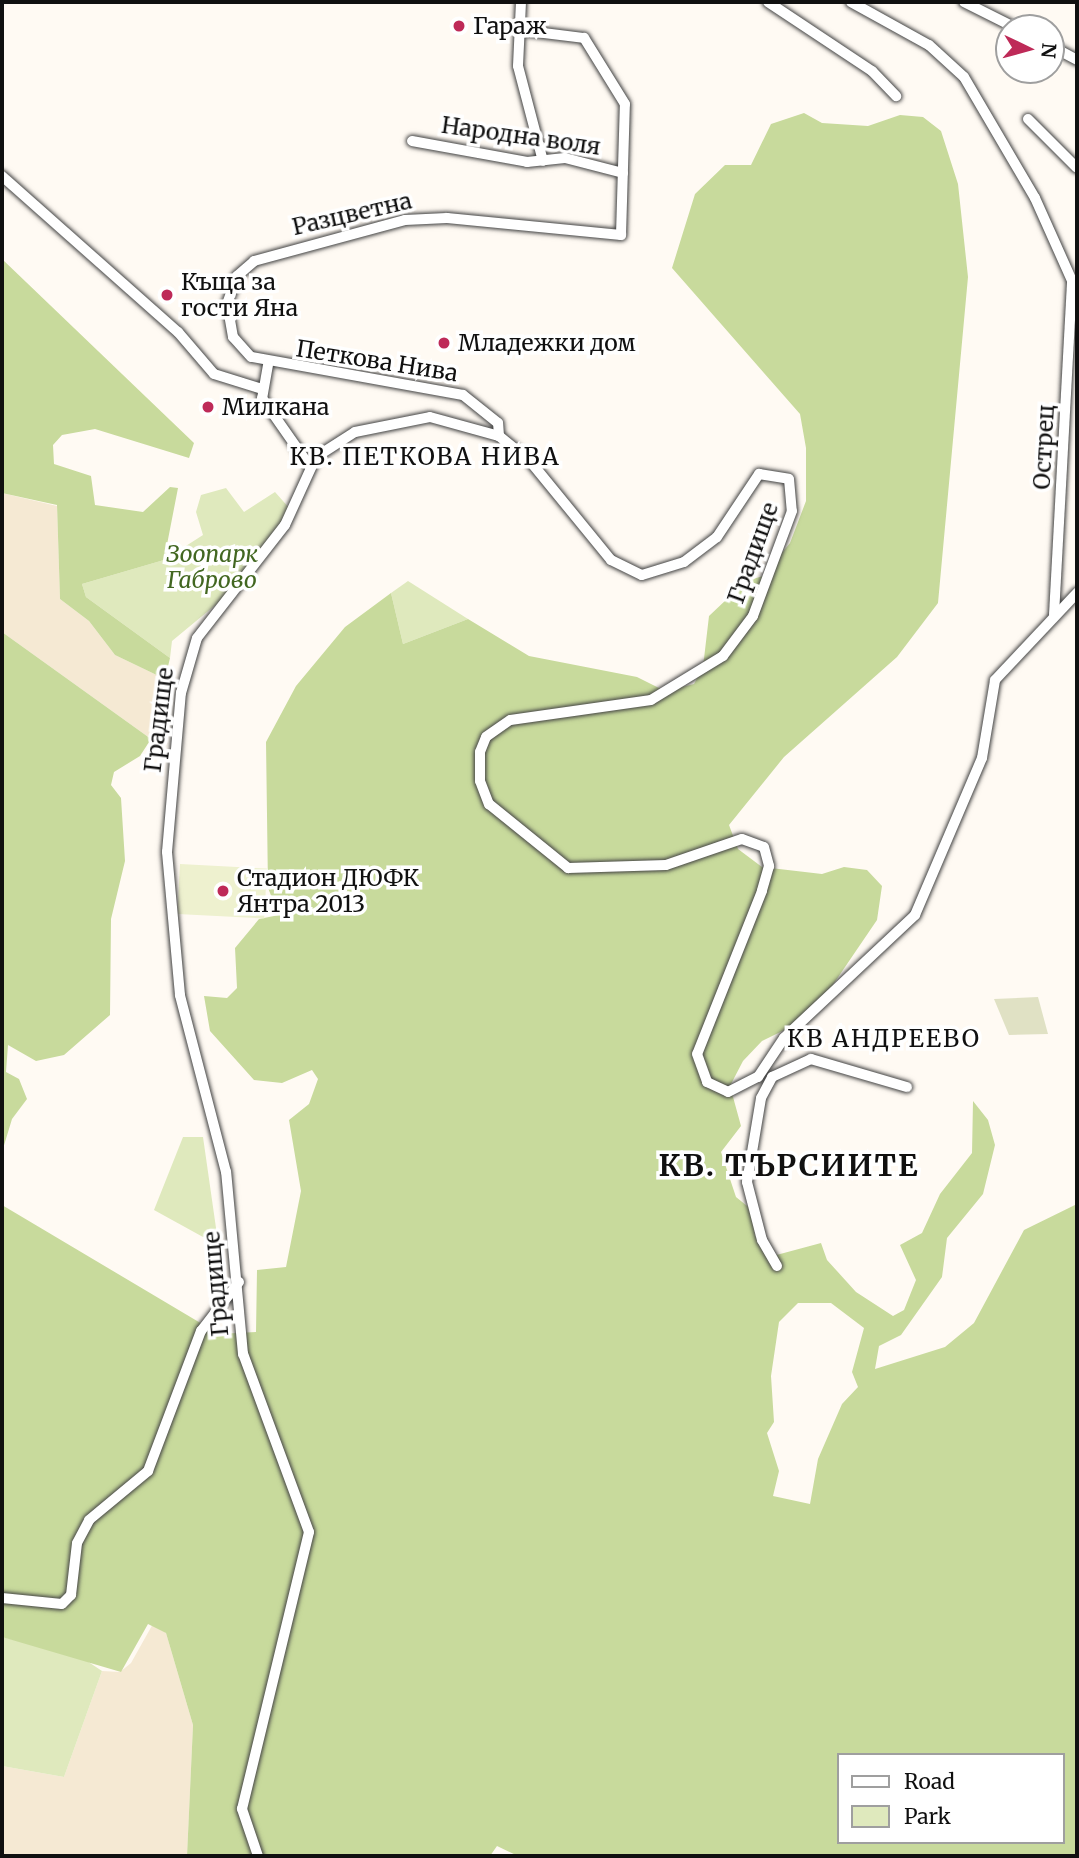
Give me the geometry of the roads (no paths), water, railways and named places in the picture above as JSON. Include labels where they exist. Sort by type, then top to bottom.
[{"type":"street","points":[[521,2],[519,66],[543,161]]},
{"type":"street","points":[[768,2],[872,71],[896,96]]},
{"type":"street","points":[[851,2],[953,65],[1035,198],[1074,287]]},
{"type":"street","points":[[964,2],[995,18]]},
{"type":"street","points":[[520,30],[574,34],[587,42],[626,111],[623,173]]},
{"type":"street","points":[[1028,119],[1077,168]]},
{"type":"street","name":"Народна воля","points":[[412,141],[543,161],[565,158],[623,173]]},
{"type":"street","name":"Разцветна","points":[[268,365],[241,350],[227,304],[237,276],[267,256],[405,220],[447,218],[610,239],[621,235],[626,223],[623,173]]},
{"type":"street","points":[[2,176],[178,332],[214,374],[259,388],[311,468]]},
{"type":"street","name":"Острец","points":[[1054,615],[1074,287]]},
{"type":"street","points":[[259,388],[268,365]]},
{"type":"street","name":"Петкова Нива","points":[[268,365],[463,395],[498,423],[499,436]]},
{"type":"street","name":"Градище","points":[[258,1856],[242,1809],[309,1532],[257,1406],[243,1354],[239,1282],[226,1172],[180,995],[169,906],[177,723],[184,669],[197,638],[285,525],[311,468],[324,449],[345,436],[419,418],[460,421],[499,436],[530,461],[629,574],[655,575],[702,549],[759,474],[782,473],[793,486],[792,511],[753,616],[723,656],[650,700],[510,720],[486,737],[480,752],[480,782],[489,804],[568,869],[666,865],[742,839],[764,848],[769,866],[762,891],[697,1054],[707,1082],[728,1092],[749,1085],[784,1038],[915,915],[982,758],[995,680],[1077,593]]},
{"type":"street","points":[[777,1266],[762,1240],[747,1182],[761,1098],[778,1070],[827,1061],[907,1087]]},
{"type":"street","points":[[768,1062],[778,1070]]},
{"type":"street","points":[[2,1598],[62,1604],[71,1595],[77,1543],[89,1520],[148,1471],[201,1331],[239,1282]]},
{"type":"place","name":"Гараж","points":[[459,26]]},
{"type":"place","name":"Къща за гости Яна","points":[[167,295]]},
{"type":"place","name":"Младежки дом","points":[[444,343]]},
{"type":"place","name":"Милкана","points":[[208,407]]},
{"type":"place","name":"Стадион ДЮФК Янтра 2013","points":[[223,891]]},
{"type":"district","name":"КВ. ПЕТКОВА НИВА","points":[[425,457]]},
{"type":"district","name":"КВ АНДРЕЕВО","points":[[884,1039]]},
{"type":"district","name":"КВ. ТЪРСИИТЕ","points":[[789,1165]]},
{"type":"park label","name":"Зоопарк Габрово","points":[[212,567]]}]
